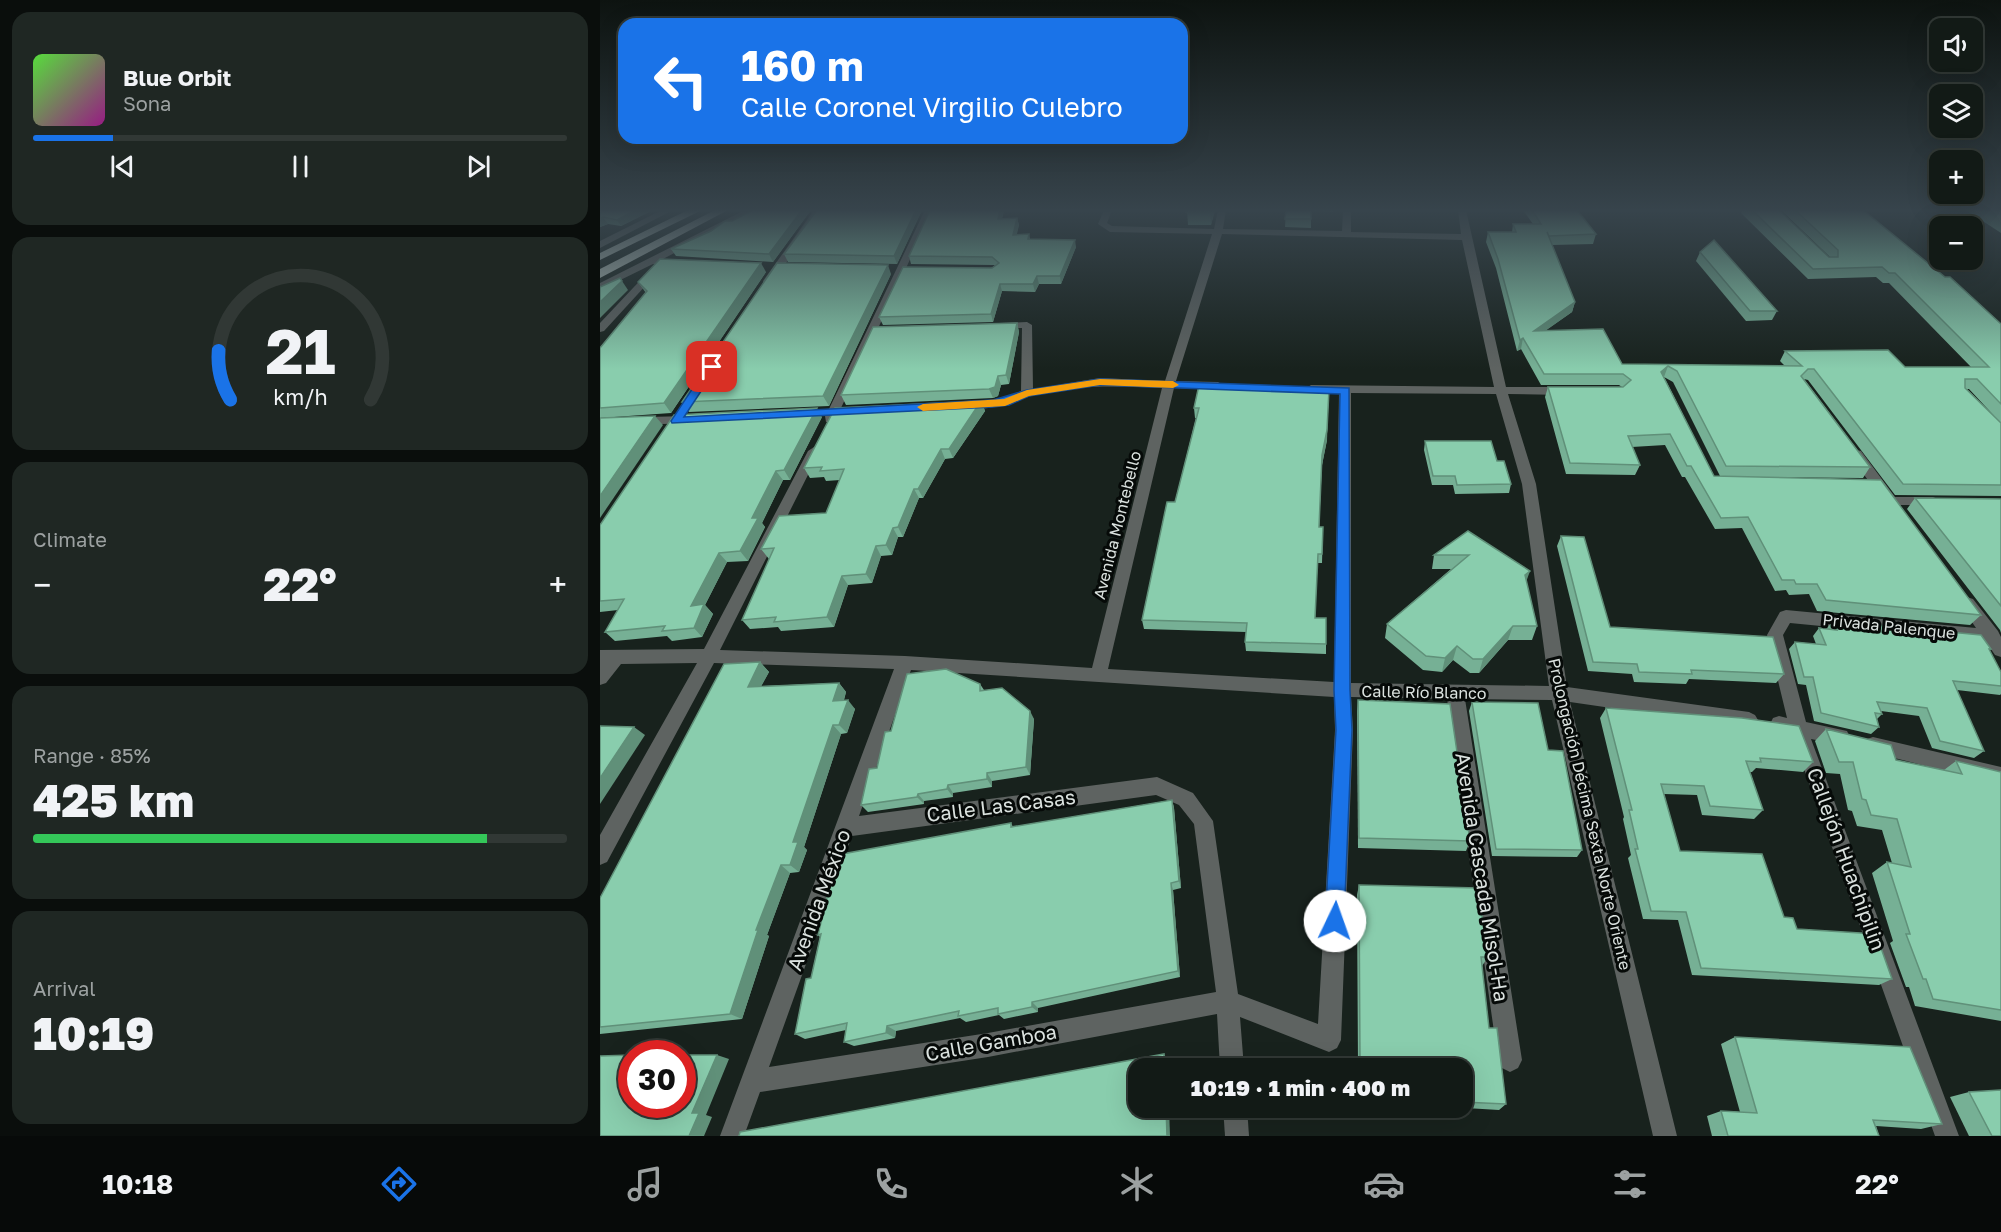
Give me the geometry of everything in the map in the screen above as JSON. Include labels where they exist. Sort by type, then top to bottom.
[{"type":"highway","points":[[600,274],[621,263]]},
{"type":"street","points":[[600,287],[646,263]]},
{"type":"street","points":[[600,329],[661,263]]},
{"type":"street","points":[[758,296],[780,263]]},
{"type":"street","points":[[600,855],[605,836],[709,656],[875,331],[904,263]]},
{"type":"street","name":"Avenida Montebello","points":[[1100,674],[1169,384],[1208,263]]},
{"type":"street","name":"Prolongación Décima Sexta Norte Oriente","points":[[1472,263],[1501,390],[1529,484],[1559,693],[1665,1136]]},
{"type":"street","points":[[991,326],[1027,325],[1027,393]]},
{"type":"street","points":[[948,406],[1005,402],[1027,393],[1100,382],[1228,387]]},
{"type":"street","points":[[1298,389],[1584,391]]},
{"type":"street","points":[[1231,1058],[1228,1000],[1329,1040],[1344,730],[1342,690],[1346,391]]},
{"type":"street","points":[[789,415],[868,410]]},
{"type":"street","points":[[600,422],[699,419]]},
{"type":"street","points":[[1845,440],[1904,520]]},
{"type":"street","points":[[1857,485],[1880,485]]},
{"type":"street","points":[[1891,502],[1946,502]]},
{"type":"street","points":[[1958,591],[1996,643]]},
{"type":"street","name":"Privada Palenque","points":[[1786,616],[1996,643]]},
{"type":"street","name":"Callejón Huachipilin","points":[[1786,616],[1774,635],[1798,727],[1947,1136]]},
{"type":"street","points":[[600,678],[608,657],[709,656],[905,663]]},
{"type":"street","name":"Calle Río Blanco","points":[[905,663],[1342,690],[1559,693],[1798,727],[2001,776]]},
{"type":"street","name":"Avenida México","points":[[732,1136],[905,663]]},
{"type":"street","name":"Avenida Cascada Misol-Ha","points":[[1455,693],[1510,1060]]},
{"type":"street","name":"Calle Las Casas","points":[[845,826],[1157,786],[1186,799],[1203,821],[1228,1000]]},
{"type":"street","name":"Calle Gamboa","points":[[753,1081],[988,1045],[1228,1000]]},
{"type":"street","points":[[1236,1118],[1237,1136]]},
{"type":"building","points":[[656,263],[761,263],[664,403],[600,408],[600,348],[647,291],[638,282]]},
{"type":"building","points":[[777,263],[888,265],[823,396],[682,402]]},
{"type":"building","points":[[999,263],[1065,263],[1060,276],[1037,276],[1033,284],[1000,284],[991,314],[879,317],[903,267],[992,268]]},
{"type":"building","points":[[1499,263],[1559,263],[1575,302],[1534,331],[1603,329],[1622,364],[1802,366],[1785,351],[1888,350],[1905,367],[1989,367],[1895,273],[1889,273],[1882,267],[1813,269],[1807,263],[1928,263],[1929,270],[1936,270],[1945,277],[1950,277],[2001,324],[2001,404],[1977,379],[1965,379],[1965,388],[2001,423],[2001,485],[1903,484],[1814,369],[1808,369],[1801,376],[1870,467],[1726,466],[1677,371],[1668,366],[1661,372],[1714,476],[1881,480],[1981,615],[1826,600],[1817,584],[1796,584],[1794,580],[1782,580],[1748,517],[1721,518],[1691,466],[1687,466],[1670,434],[1628,436],[1640,465],[1570,463],[1548,387],[1623,387],[1631,380],[1623,374],[1544,374],[1523,338],[1520,340]]},
{"type":"building","points":[[1709,263],[1734,263],[1777,311],[1750,311]]},
{"type":"building","points":[[620,278],[622,281],[600,302],[600,287]]},
{"type":"building","points":[[1017,323],[1006,375],[998,376],[995,387],[841,395],[873,327]]},
{"type":"building","points":[[1199,385],[1329,389],[1327,430],[1322,455],[1319,527],[1323,527],[1322,554],[1318,554],[1315,618],[1326,618],[1326,644],[1245,642],[1247,623],[1142,620],[1167,502],[1175,502],[1199,408],[1194,408]]},
{"type":"building","points":[[981,401],[949,449],[941,449],[918,489],[914,489],[898,527],[893,528],[886,545],[876,546],[866,574],[842,576],[827,617],[774,622],[776,617],[742,620],[774,548],[761,549],[779,516],[826,513],[844,469],[820,471],[822,467],[804,468],[835,408]]},
{"type":"building","points":[[817,408],[784,470],[776,471],[752,518],[758,518],[740,551],[719,553],[691,606],[704,604],[694,628],[662,631],[665,626],[605,632],[624,599],[600,601],[600,525],[674,415]]},
{"type":"building","points":[[655,416],[600,496],[600,418]]},
{"type":"building","points":[[1425,441],[1491,441],[1497,461],[1504,461],[1511,484],[1457,485],[1455,476],[1433,476]]},
{"type":"building","points":[[1915,498],[2001,499],[2001,606]]},
{"type":"building","points":[[1468,531],[1530,571],[1525,575],[1537,626],[1513,626],[1483,659],[1473,659],[1457,646],[1445,658],[1426,656],[1387,624],[1469,555],[1434,555]]},
{"type":"building","points":[[1561,536],[1584,537],[1610,627],[1773,637],[1784,674],[1691,670],[1692,674],[1639,672],[1637,664],[1593,662]]},
{"type":"building","points":[[1833,621],[1981,635],[1991,649],[1989,649],[2001,672],[2001,686],[1953,681],[1984,751],[1940,741],[1927,708],[1877,702],[1882,714],[1875,713],[1879,727],[1821,713],[1813,677],[1804,677],[1795,642],[1826,645],[1819,628],[1837,630]]},
{"type":"building","points":[[760,662],[748,687],[839,683],[833,701],[848,700],[839,725],[833,725],[793,842],[798,842],[790,865],[781,865],[756,930],[758,930],[730,1014],[600,1027],[600,898],[724,664]]},
{"type":"building","points":[[946,669],[980,684],[980,691],[1002,688],[1030,711],[1026,767],[987,773],[987,779],[948,785],[947,789],[918,794],[917,797],[861,805],[869,769],[877,768],[885,732],[891,731],[907,674]]},
{"type":"building","points":[[1358,700],[1450,704],[1470,841],[1359,838]]},
{"type":"building","points":[[1472,702],[1538,703],[1548,750],[1563,751],[1582,850],[1496,849]]},
{"type":"building","points":[[1606,708],[1742,718],[1799,726],[1813,762],[1760,758],[1761,762],[1746,761],[1763,810],[1710,806],[1704,786],[1661,784],[1680,851],[1762,854],[1784,917],[1793,918],[1797,929],[1876,934],[1892,979],[1701,968],[1686,912],[1651,911],[1635,849],[1638,849],[1629,810],[1632,810]]},
{"type":"building","points":[[600,726],[634,727],[600,778]]},
{"type":"building","points":[[1826,729],[1891,745],[1896,760],[1962,774],[1956,761],[2001,772],[2001,1010],[1933,999],[1906,934],[1910,934],[1887,862],[1911,867],[1897,819],[1871,815],[1866,800],[1862,799],[1853,762],[1839,762]]},
{"type":"building","points":[[1172,800],[1179,881],[1171,883],[1178,971],[1032,1002],[1032,1007],[998,1014],[998,1008],[958,1016],[959,1011],[887,1026],[886,1033],[844,1042],[847,1023],[795,1034],[806,979],[811,978],[821,934],[818,935],[837,855],[1011,823],[1011,827]]},
{"type":"building","points":[[1359,885],[1478,888],[1488,957],[1481,957],[1489,1028],[1497,1028],[1506,1104],[1473,1102],[1473,1058],[1360,1058]]},
{"type":"building","points":[[1735,1037],[1910,1047],[1942,1124],[1873,1120],[1879,1136],[1728,1136],[1721,1111],[1757,1113]]},
{"type":"building","points":[[1164,1054],[1164,1058],[1142,1058]]},
{"type":"building","points":[[618,1055],[618,1118],[696,1118],[696,1113],[699,1113],[689,1136],[600,1136],[600,1056]]},
{"type":"building","points":[[696,1055],[717,1055],[696,1104]]},
{"type":"building","points":[[1128,1061],[1128,1118],[1166,1118],[1167,1136],[739,1136],[740,1132]]},
{"type":"building","points":[[2001,1090],[2001,1136],[1992,1136],[1969,1092]]},
{"type":"slow traffic","points":[[923,407],[1005,402],[1027,393],[1100,382],[1173,385]]},
{"type":"route","points":[[712,367],[676,421],[993,404],[1027,393],[1100,382],[1346,391],[1342,690],[1344,730],[1335,921]]}]
